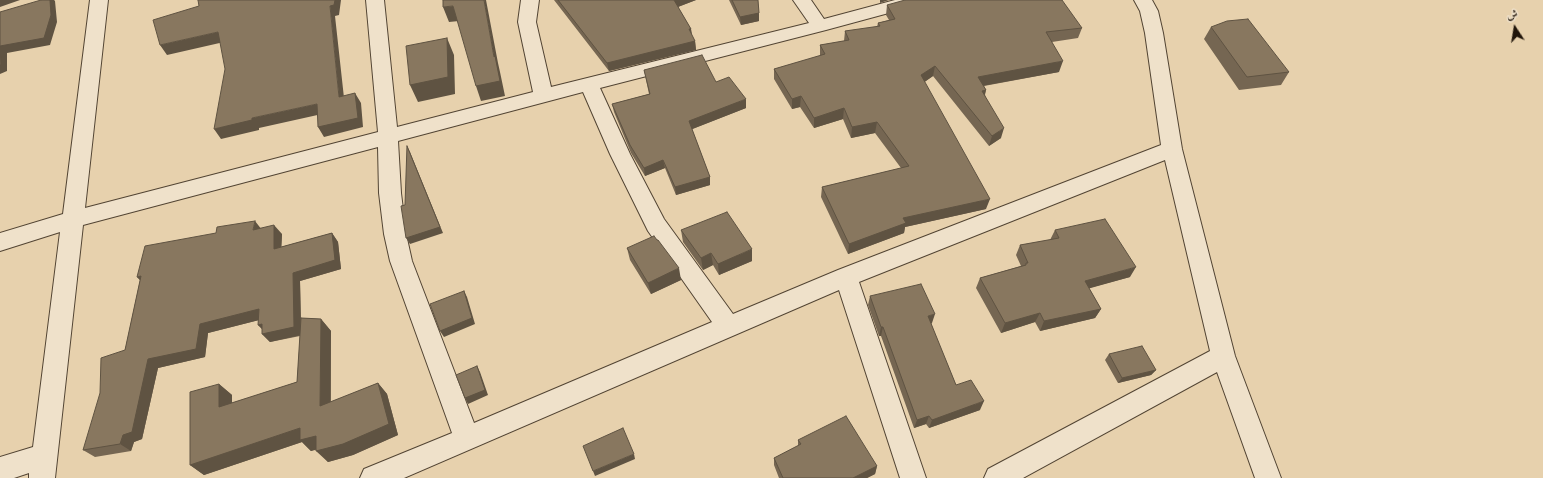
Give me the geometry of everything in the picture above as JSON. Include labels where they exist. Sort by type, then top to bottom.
[{"type":"street","points":[[0,470],[43,466],[74,219],[99,0]]},
{"type":"street","points":[[375,0],[388,136],[390,192],[395,234],[401,261],[467,439]]},
{"type":"street","points":[[530,0],[528,27],[543,96]]},
{"type":"street","points":[[802,0],[820,26]]},
{"type":"street","points":[[0,242],[74,219],[388,136],[820,26],[916,0]]},
{"type":"street","points":[[1143,0],[1149,11],[1154,33],[1172,149],[1223,356],[1268,478]]},
{"type":"street","points":[[589,84],[620,154],[656,224],[728,326]]},
{"type":"street","points":[[373,478],[846,277],[1172,149]]},
{"type":"street","points":[[846,277],[913,478]]},
{"type":"street","points":[[997,478],[1223,356]]},
{"type":"building","points":[[41,0],[50,0],[51,15],[44,38],[0,46],[0,12]]},
{"type":"building","points":[[198,0],[335,0],[334,5],[330,6],[339,97],[355,93],[358,118],[318,127],[317,104],[252,118],[252,120],[214,129],[225,69],[218,32],[160,45],[153,20],[199,6]]},
{"type":"building","points":[[443,0],[484,0],[494,57],[495,56],[500,81],[476,86],[453,6],[443,7]]},
{"type":"building","points":[[558,0],[674,0],[691,29],[689,29],[695,41],[607,63]]},
{"type":"building","points":[[732,0],[758,0],[759,13],[740,17]]},
{"type":"building","points":[[905,0],[1062,0],[1082,28],[1046,32],[1063,61],[978,77],[986,90],[982,91],[1004,128],[992,136],[935,66],[921,75],[990,199],[903,218],[906,223],[849,244],[822,187],[909,166],[877,122],[852,127],[844,108],[814,118],[801,96],[792,99],[774,69],[825,54],[820,45],[849,40],[845,31],[880,26],[878,23],[895,19],[887,5]]},
{"type":"building","points":[[1248,19],[1289,72],[1247,77],[1211,27],[1227,21]]},
{"type":"building","points":[[447,38],[448,77],[410,85],[406,46]]},
{"type":"building","points":[[702,55],[716,82],[729,77],[746,99],[689,121],[710,177],[675,187],[663,160],[644,168],[630,145],[612,104],[650,94],[644,70]]},
{"type":"building","points":[[407,146],[440,227],[406,238],[401,206],[405,205]]},
{"type":"building","points":[[727,212],[752,249],[718,264],[711,253],[701,258],[681,230]]},
{"type":"building","points":[[1105,219],[1136,267],[1085,281],[1101,309],[1044,321],[1040,313],[1005,323],[980,278],[1026,265],[1026,263],[1028,263],[1020,245],[1059,238],[1055,230]]},
{"type":"building","points":[[255,221],[253,230],[274,225],[274,249],[332,233],[335,260],[293,273],[294,327],[262,334],[262,324],[258,325],[259,309],[200,324],[196,349],[148,359],[132,432],[123,435],[120,444],[83,450],[100,393],[101,358],[125,350],[141,276],[137,277],[145,246],[216,233],[217,227]]},
{"type":"building","points":[[654,236],[679,268],[648,283],[627,248]]},
{"type":"building","points":[[921,284],[935,314],[928,316],[956,385],[971,380],[984,401],[932,420],[929,416],[917,420],[870,296]]},
{"type":"building","points":[[464,291],[472,318],[440,331],[430,304]]},
{"type":"building","points":[[301,318],[321,319],[320,406],[378,383],[389,424],[343,444],[316,451],[316,436],[300,440],[300,428],[190,465],[190,392],[219,384],[219,407],[297,382]]},
{"type":"building","points":[[1142,346],[1156,370],[1122,378],[1109,354]]},
{"type":"building","points":[[477,366],[485,390],[465,398],[456,375]]},
{"type":"building","points":[[846,416],[877,466],[853,478],[783,478],[774,458],[801,444],[798,440]]},
{"type":"building","points":[[623,428],[634,454],[593,471],[583,446]]}]
